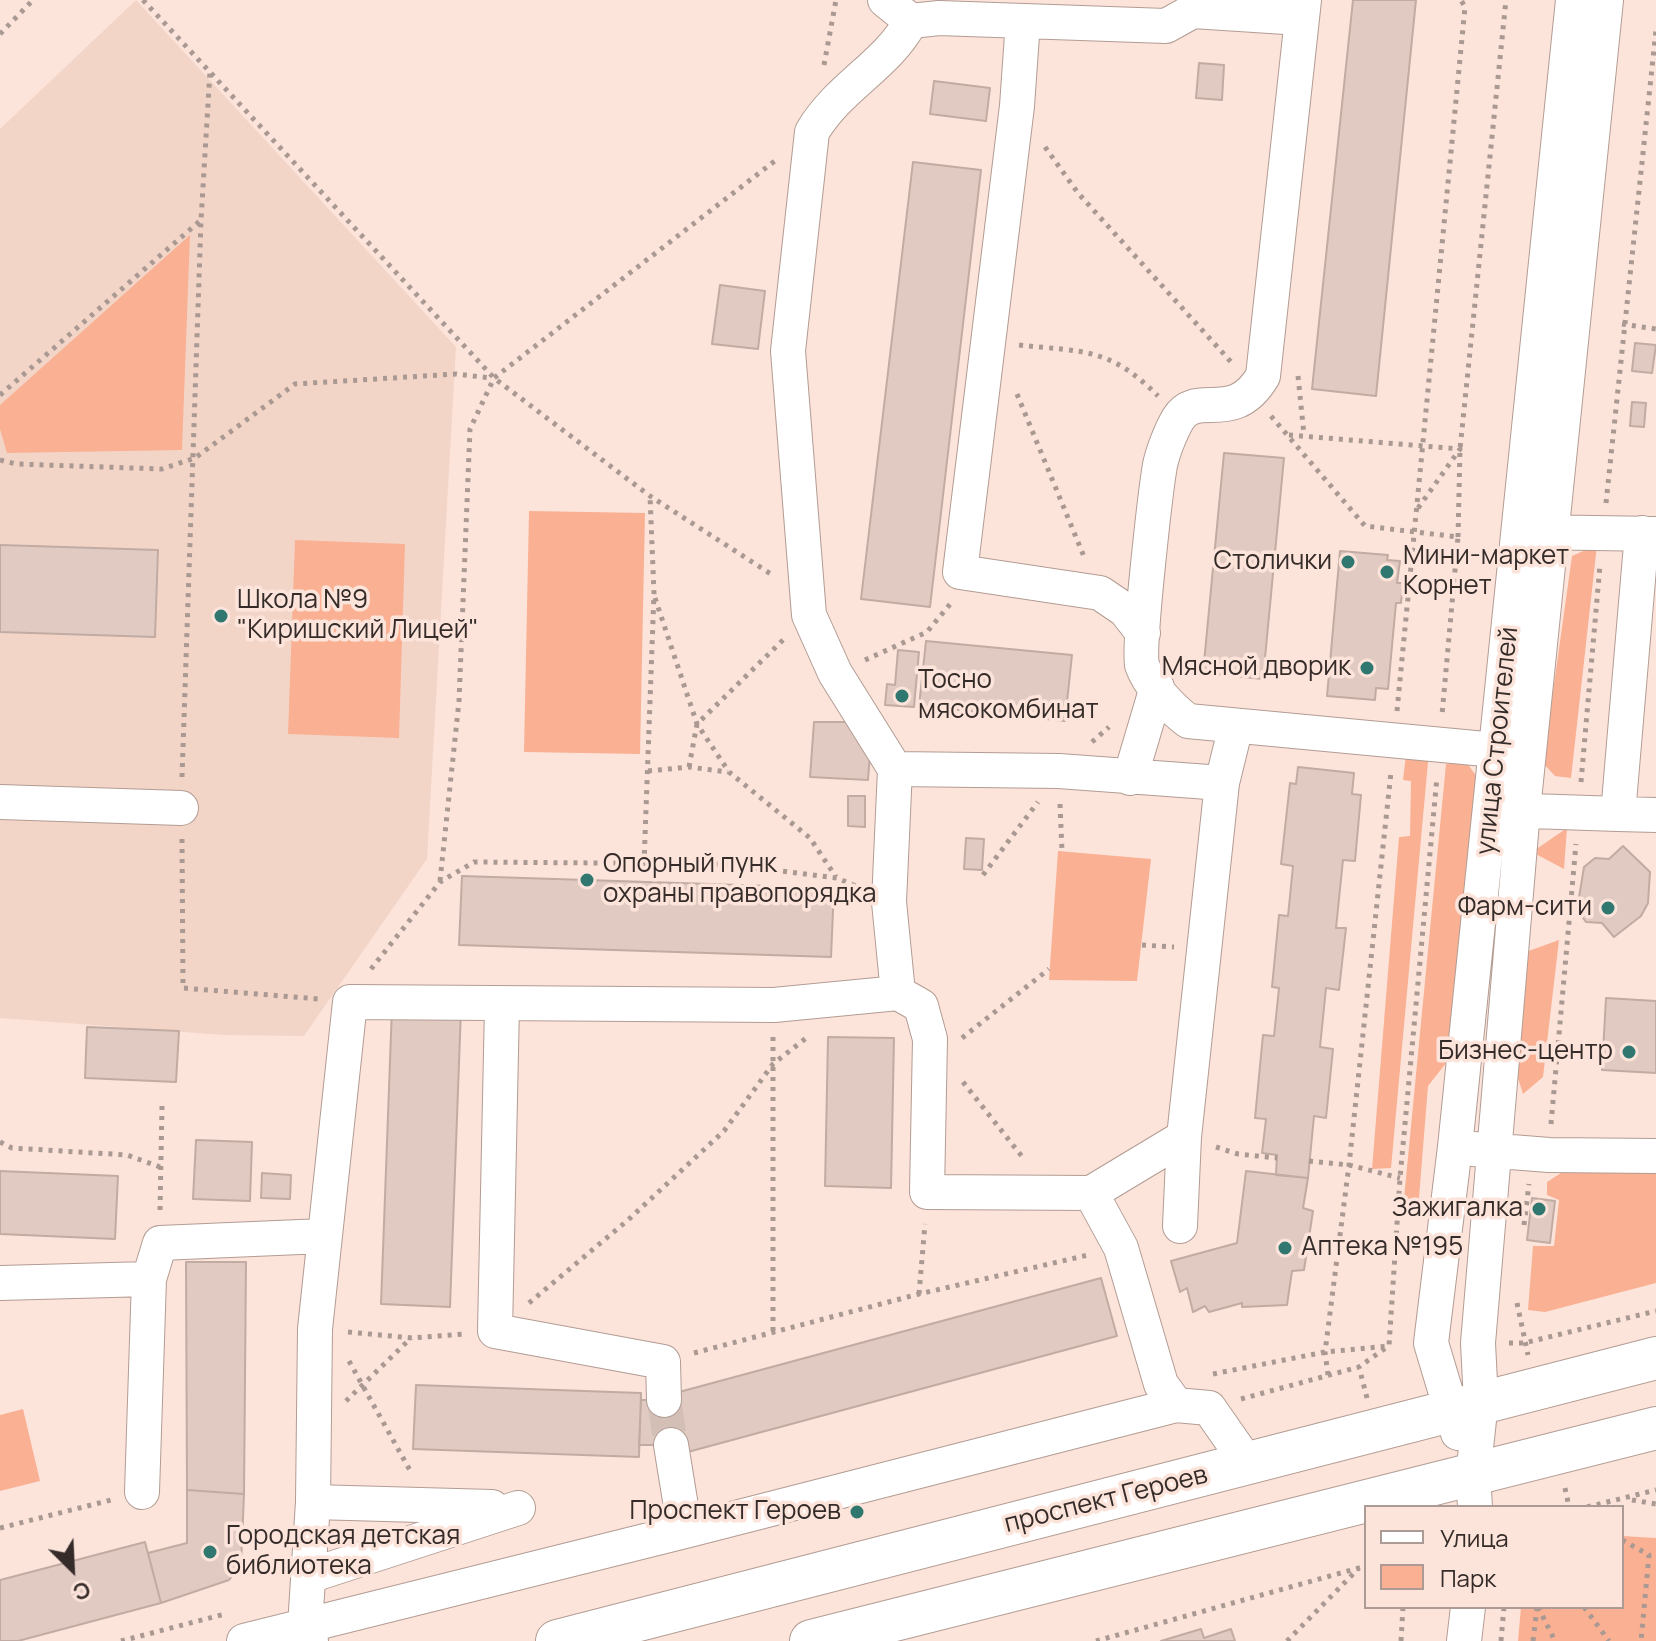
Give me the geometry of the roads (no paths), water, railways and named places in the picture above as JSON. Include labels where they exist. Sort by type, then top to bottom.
[{"type":"main road","name":"проспект Героев","points":[[557,1641],[1656,1358]]},
{"type":"main road","points":[[811,1641],[1389,1492],[1474,1491],[1656,1428]]},
{"type":"street","name":"улица Строителей","points":[[1513,751],[1520,531],[1573,0]]},
{"type":"street","name":"улица Строителей","points":[[1465,1406],[1431,1343],[1455,1147],[1513,751],[1554,532],[1571,318],[1606,0]]},
{"type":"street","points":[[898,993],[889,902],[895,769],[835,673],[809,615],[788,351],[812,132],[827,107],[900,42],[898,11],[939,18],[1166,26],[1194,5],[1302,9],[1263,376],[1253,393],[1233,405],[1199,404],[1179,417],[1161,463],[1141,664],[1155,694],[1188,721],[1513,751]]},
{"type":"street","points":[[1023,21],[1017,106],[960,572],[1100,593],[1125,610],[1143,633]]},
{"type":"street","points":[[1520,531],[1649,533],[1618,814]]},
{"type":"street","points":[[1130,778],[1155,694]]},
{"type":"street","points":[[1180,1226],[1184,1137],[1222,783],[1236,726]]},
{"type":"street","points":[[895,769],[1059,771],[1222,783]]},
{"type":"street","points":[[0,802],[181,808]]},
{"type":"street","name":"улица Строителей","points":[[1474,1491],[1465,1406],[1478,1343],[1494,1150],[1506,810]]},
{"type":"street","points":[[1506,810],[1656,815]]},
{"type":"street","points":[[308,1634],[313,1432],[323,1330],[323,1236],[350,1002],[502,1006],[774,1005],[898,993],[921,1006],[936,1047],[927,1192],[1091,1193],[1184,1137]]},
{"type":"street","points":[[502,1006],[495,1331],[663,1362],[664,1400]]},
{"type":"street","points":[[1455,1147],[1549,1155],[1656,1156]]},
{"type":"street","points":[[1091,1193],[1121,1248],[1182,1399],[1248,1464]]},
{"type":"street","points":[[142,1492],[149,1279],[160,1243],[323,1236]]},
{"type":"street","points":[[0,1283],[149,1279]]},
{"type":"street","points":[[240,1626],[308,1634],[1182,1399]]},
{"type":"street","points":[[671,1445],[685,1531]]},
{"type":"street","points":[[309,1576],[518,1508],[313,1502]]},
{"type":"street","points":[[1464,1641],[1468,1609]]},
{"type":"tunnel","points":[[664,1400],[671,1445]]},
{"type":"place","name":"Столички","points":[[1348,562]]},
{"type":"place","name":"Мини-маркет Корнет","points":[[1387,572]]},
{"type":"place","name":"Школа №9 \"Киришский Лицей\"","points":[[221,616]]},
{"type":"place","name":"Мясной дворик","points":[[1367,668]]},
{"type":"place","name":"Тосно мясокомбинат","points":[[902,696]]},
{"type":"place","name":"Опорный пунк охраны правопорядка","points":[[587,880]]},
{"type":"place","name":"Фарм-сити","points":[[1608,908]]},
{"type":"place","name":"Бизнес-центр","points":[[1629,1052]]},
{"type":"place","name":"Зажигалка","points":[[1539,1209]]},
{"type":"place","name":"Аптека №195","points":[[1285,1248]]},
{"type":"place","name":"Проспект Героев","points":[[857,1512]]},
{"type":"place","name":"Городская детская библиотека","points":[[210,1552]]}]
